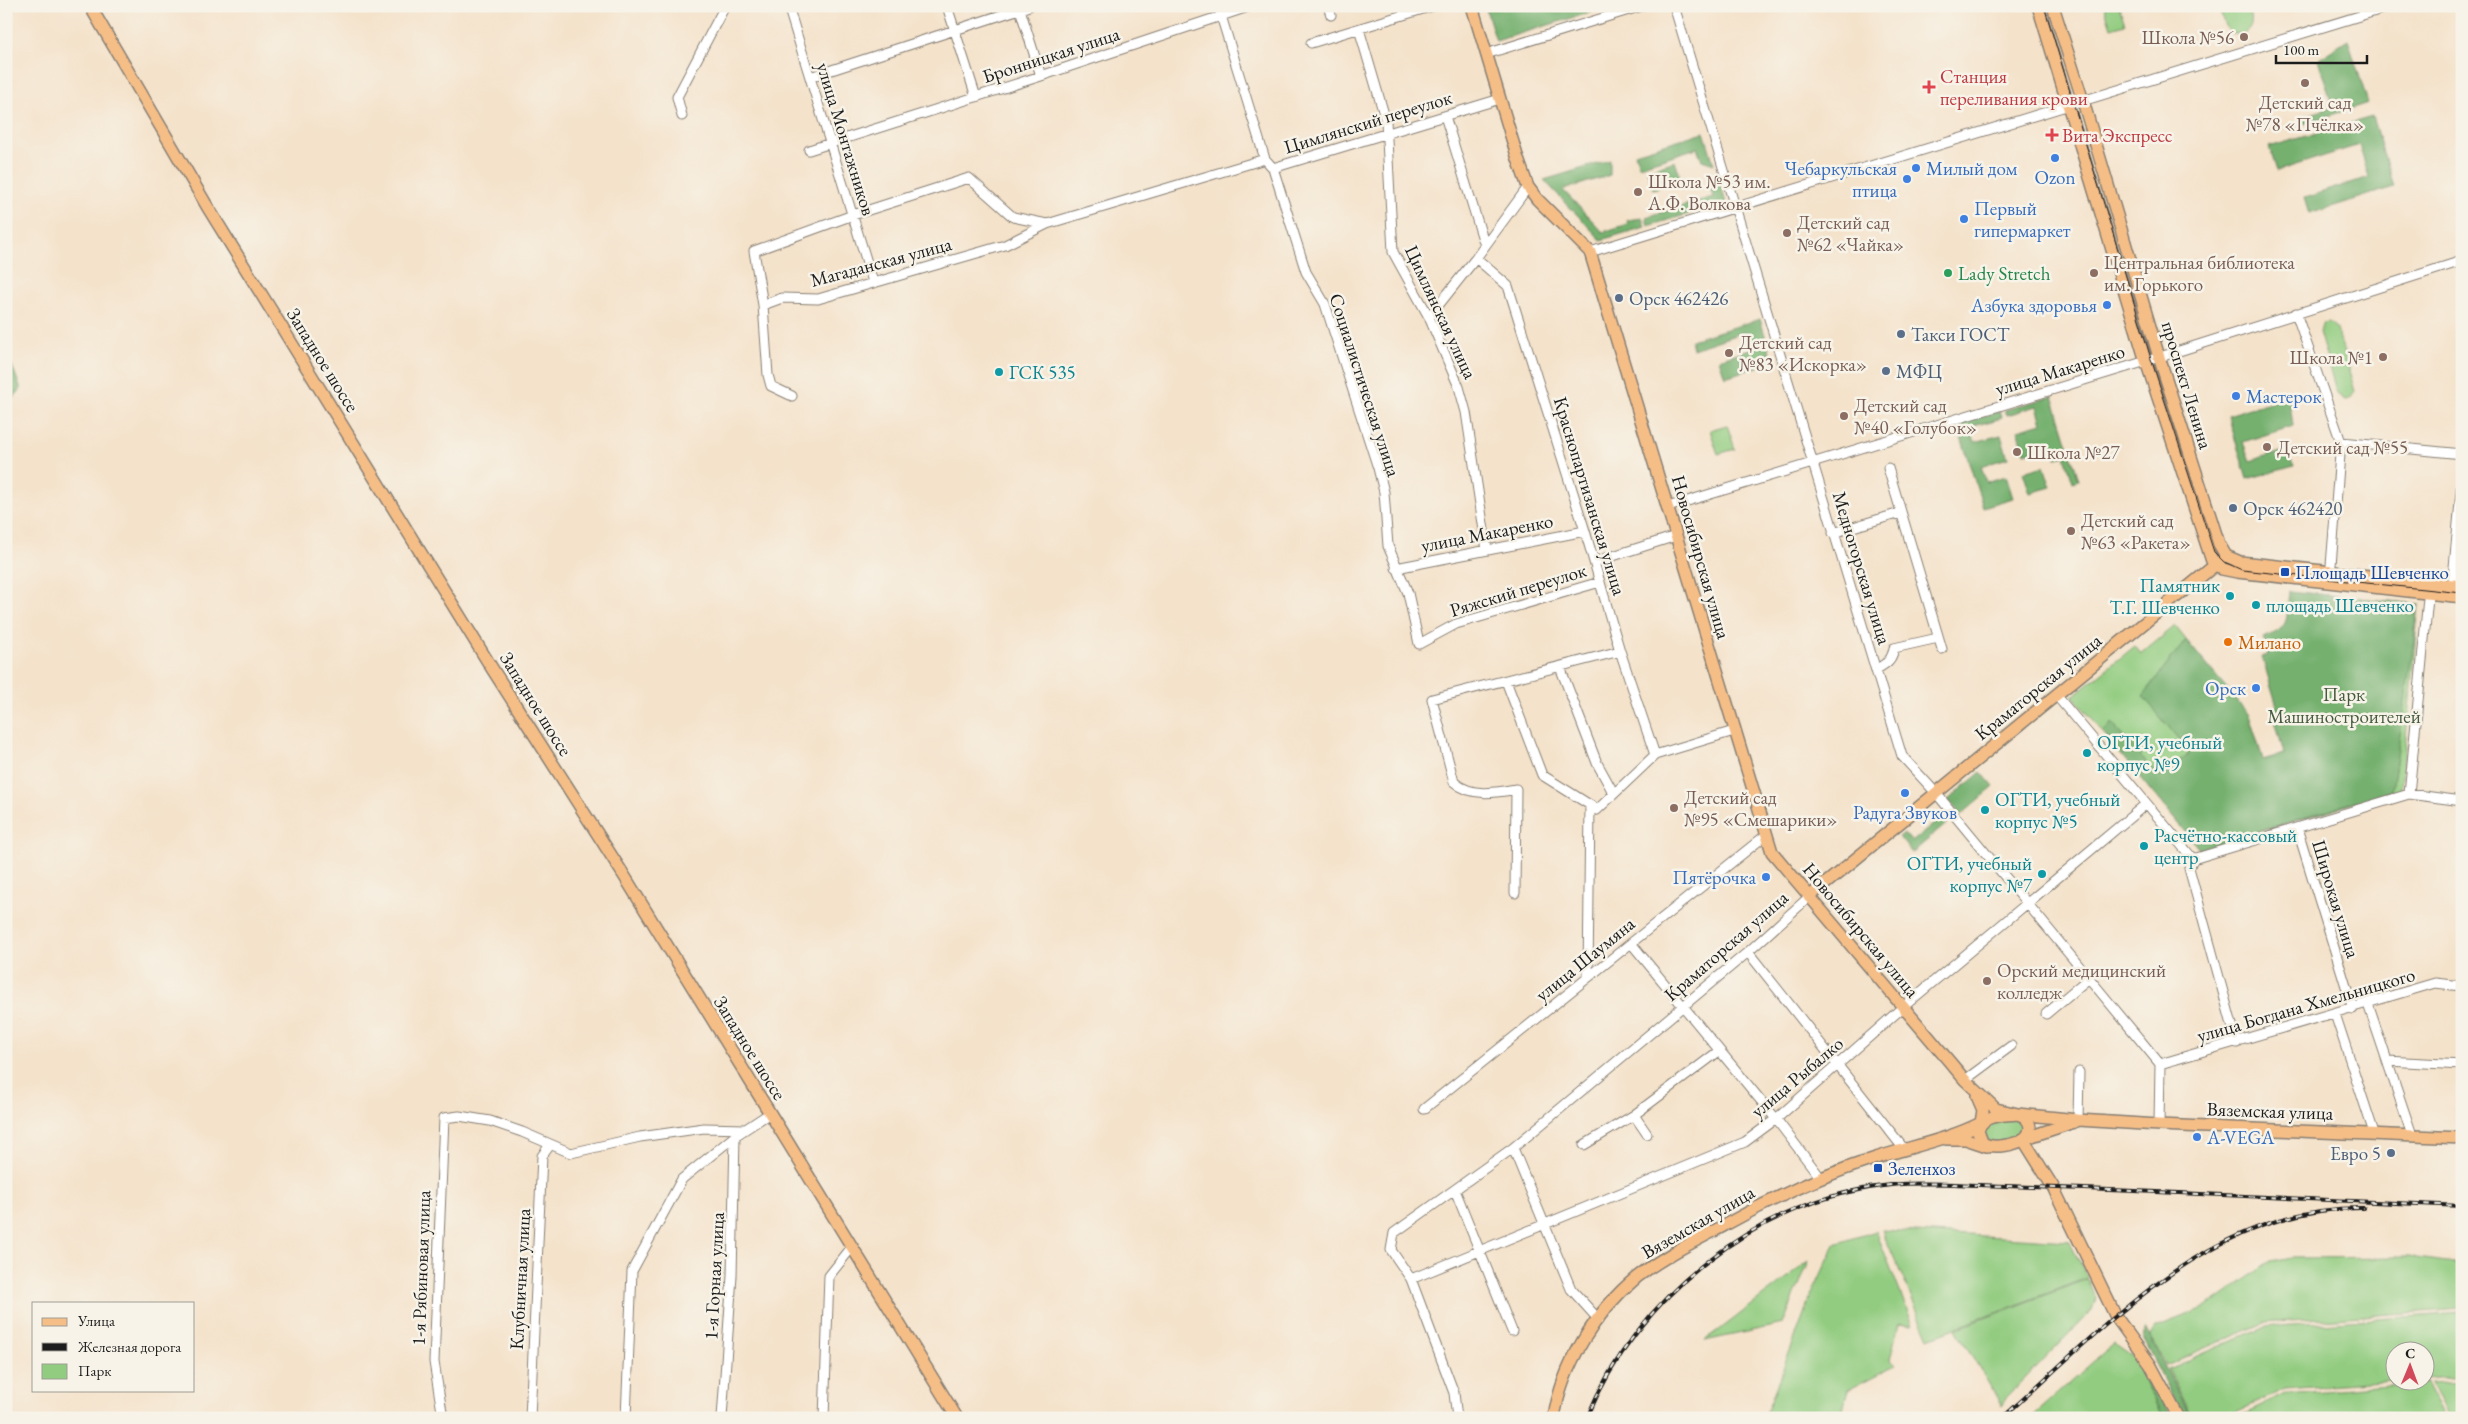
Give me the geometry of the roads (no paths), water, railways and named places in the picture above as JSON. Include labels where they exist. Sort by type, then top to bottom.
[{"type":"main road","name":"Западное шоссе","points":[[90,6],[207,206],[957,1418]]},
{"type":"main road","name":"Новосибирская улица","points":[[1472,6],[1528,187],[1537,199],[1590,252],[1772,852],[1966,1080]]},
{"type":"main road","name":"проспект Ленина","points":[[2038,6],[2182,475],[2215,565]]},
{"type":"main road","name":"проспект Ленина","points":[[2053,6],[2159,357],[2219,544],[2226,556]]},
{"type":"main road","points":[[2226,556],[2260,570]]},
{"type":"main road","name":"Краматорская улица","points":[[1809,897],[2226,556]]},
{"type":"main road","points":[[2215,565],[2228,571],[2260,570],[2457,591]]},
{"type":"main road","points":[[1966,1080],[1993,1107],[2025,1117],[2030,1125],[2029,1134],[2023,1139]]},
{"type":"main road","points":[[1966,1080],[1981,1103],[1983,1113],[1979,1135],[1987,1146]]},
{"type":"main road","points":[[1932,1140],[1990,1118],[2018,1114]]},
{"type":"main road","name":"Вяземская улица","points":[[2018,1114],[2078,1120],[2462,1138]]},
{"type":"main road","points":[[1932,1140],[1960,1139],[1997,1147],[2078,1120]]},
{"type":"main road","points":[[2023,1139],[2053,1187],[2116,1317],[2150,1364],[2179,1418]]},
{"type":"main road","name":"Вяземская улица","points":[[1554,1418],[1566,1375],[1599,1320],[1616,1297],[1658,1262],[1774,1198],[1820,1177],[1932,1140]]},
{"type":"street","points":[[682,116],[677,97],[725,6]]},
{"type":"street","points":[[946,6],[956,31],[976,97]]},
{"type":"street","points":[[1218,6],[1265,159]]},
{"type":"street","name":"Бронницкая улица","points":[[809,150],[1041,76],[1250,6]]},
{"type":"street","points":[[1310,43],[1433,6]]},
{"type":"street","points":[[1486,54],[1642,6]]},
{"type":"street","name":"Медногорская улица","points":[[1674,6],[1902,756],[1936,793],[2160,1064]]},
{"type":"street","points":[[1590,252],[2392,6]]},
{"type":"street","name":"улица Монтажников","points":[[789,7],[873,282]]},
{"type":"street","points":[[810,77],[956,31],[1023,7],[1041,76]]},
{"type":"street","points":[[2045,30],[2059,26]]},
{"type":"street","name":"Цимлянская улица","points":[[1359,29],[1386,121],[1385,134],[1393,252],[1429,317],[1453,371],[1466,412],[1487,550]]},
{"type":"street","points":[[2049,43],[2063,38]]},
{"type":"street","name":"Цимлянский переулок","points":[[1047,224],[1265,159],[1273,168],[1500,99]]},
{"type":"street","points":[[1445,116],[1485,246]]},
{"type":"street","name":"Социалистическая улица","points":[[1273,168],[1306,272],[1325,304],[1378,468],[1384,492],[1388,546],[1408,593],[1419,644]]},
{"type":"street","points":[[792,396],[771,386],[767,367],[763,305],[754,251],[853,215],[969,178],[1013,217],[1047,224]]},
{"type":"street","points":[[1429,317],[1476,258],[1528,187]]},
{"type":"street","name":"Магаданская улица","points":[[763,305],[782,298],[818,299],[1005,245],[1047,224]]},
{"type":"street","points":[[2106,231],[2121,226]]},
{"type":"street","name":"Краснопартизанская улица","points":[[1476,258],[1508,286],[1585,531],[1620,651],[1655,755]]},
{"type":"street","name":"улица Макаренко","points":[[1668,507],[2159,357],[2462,261]]},
{"type":"street","points":[[2296,313],[2341,442],[2330,577]]},
{"type":"street","points":[[2166,422],[2179,418]]},
{"type":"street","points":[[2341,442],[2462,454]]},
{"type":"street","points":[[1888,468],[1942,649]]},
{"type":"street","points":[[2182,475],[2196,470]]},
{"type":"street","points":[[2457,591],[2462,480]]},
{"type":"street","points":[[1833,534],[1900,513]]},
{"type":"street","name":"улица Макаренко","points":[[1396,568],[1585,531]]},
{"type":"street","points":[[1594,562],[1676,536]]},
{"type":"street","name":"Ряжский переулок","points":[[1419,644],[1456,624],[1600,582]]},
{"type":"street","points":[[2409,794],[2429,588]]},
{"type":"street","points":[[1877,669],[1888,663],[1893,656],[1894,648],[1938,638]]},
{"type":"street","points":[[1515,893],[1516,789],[1487,794],[1460,787],[1454,782],[1432,700],[1620,651]]},
{"type":"street","points":[[1560,667],[1597,763],[1614,794]]},
{"type":"street","points":[[1506,681],[1542,775],[1597,810],[1655,755],[1734,731]]},
{"type":"street","points":[[2056,695],[2193,859]]},
{"type":"street","points":[[2237,1043],[2189,868],[2193,859],[2409,794],[2462,801]]},
{"type":"street","name":"улица Рыбалко","points":[[1411,1278],[1745,1142],[1776,1119],[1904,1007],[2146,804]]},
{"type":"street","points":[[1588,977],[1590,805]]},
{"type":"street","name":"Широкая улица","points":[[2297,828],[2353,1009]]},
{"type":"street","name":"улица Шаумяна","points":[[1424,1109],[1766,835]]},
{"type":"street","name":"Краматорская улица","points":[[1411,1278],[1391,1250],[1394,1233],[1513,1148],[1748,952],[1809,897]]},
{"type":"street","points":[[1631,943],[1776,1119],[1820,1177]]},
{"type":"street","points":[[1748,952],[1839,1064],[1904,1149]]},
{"type":"street","points":[[2046,1014],[2089,978]]},
{"type":"street","name":"улица Богдана Хмельницкого","points":[[2160,1064],[2435,984],[2462,986]]},
{"type":"street","points":[[2368,1004],[2412,1135]]},
{"type":"street","points":[[2335,1014],[2374,1133]]},
{"type":"street","points":[[1966,1080],[2011,1046]]},
{"type":"street","points":[[1584,1145],[1634,1115],[1719,1051]]},
{"type":"street","points":[[2387,1061],[2462,1065]]},
{"type":"street","points":[[2159,1124],[2160,1064]]},
{"type":"street","points":[[2078,1120],[2079,1072]]},
{"type":"street","points":[[626,1418],[632,1271],[682,1178],[735,1136],[770,1113]]},
{"type":"street","points":[[1634,1115],[1647,1134]]},
{"type":"street","name":"1-я Рябиновая улица","points":[[443,1418],[434,1362],[444,1118],[459,1116],[490,1121],[522,1132],[550,1145]]},
{"type":"street","points":[[550,1145],[571,1153],[640,1137],[704,1128],[745,1129]]},
{"type":"street","name":"1-я Горная улица","points":[[722,1418],[732,1276],[735,1136]]},
{"type":"street","name":"Клубничная улица","points":[[530,1418],[542,1156],[550,1145]]},
{"type":"street","points":[[1513,1148],[1571,1289],[1599,1320]]},
{"type":"street","points":[[1455,1190],[1512,1331]]},
{"type":"street","points":[[824,1418],[829,1276],[852,1247]]},
{"type":"street","points":[[1411,1278],[1454,1393],[1457,1418]]},
{"type":"tram line","points":[[2044,6],[2151,359],[2214,552],[2224,562],[2242,570],[2462,593]]},
{"type":"railway","points":[[1587,1418],[1609,1373],[1637,1332],[1670,1294],[1708,1261],[1750,1232],[1795,1210],[1842,1194],[1891,1185],[1935,1184],[2462,1206]]},
{"type":"railway","points":[[2002,1418],[2122,1311],[2165,1278],[2211,1249],[2258,1227],[2309,1213],[2364,1208]]},
{"type":"place","name":"Школа №56","points":[[2244,37]]},
{"type":"place","name":"Детский сад №78 «Пчёлка»","points":[[2305,83]]},
{"type":"place","name":"Станция переливания крови","points":[[1929,87]]},
{"type":"place","name":"Вита Экспресс","points":[[2052,135]]},
{"type":"place","name":"Ozon","points":[[2055,158]]},
{"type":"place","name":"Милый дом","points":[[1916,168]]},
{"type":"place","name":"Чебаркульская птица","points":[[1907,179]]},
{"type":"place","name":"Школа №53 им. А.Ф. Волкова","points":[[1638,192]]},
{"type":"place","name":"Первый гипермаркет","points":[[1964,219]]},
{"type":"place","name":"Детский сад №62 «Чайка»","points":[[1787,233]]},
{"type":"place","name":"Lady Stretch","points":[[1948,273]]},
{"type":"place","name":"Центральная библиотека им. Горького","points":[[2094,273]]},
{"type":"place","name":"Орск 462426","points":[[1619,298]]},
{"type":"place","name":"Азбука здоровья","points":[[2107,305]]},
{"type":"place","name":"Такси ГОСТ","points":[[1901,334]]},
{"type":"place","name":"Детский сад №83 «Искорка»","points":[[1729,353]]},
{"type":"place","name":"Школа №1","points":[[2383,357]]},
{"type":"place","name":"МФЦ","points":[[1886,371]]},
{"type":"place","name":"ГСК 535","points":[[999,372]]},
{"type":"place","name":"Мастерок","points":[[2236,396]]},
{"type":"place","name":"Детский сад №40 «Голубок»","points":[[1844,416]]},
{"type":"place","name":"Детский сад №55","points":[[2267,447]]},
{"type":"place","name":"Школа №27","points":[[2017,452]]},
{"type":"place","name":"Орск 462420","points":[[2233,508]]},
{"type":"place","name":"Детский сад №63 «Ракета»","points":[[2071,531]]},
{"type":"place","name":"Площадь Шевченко","points":[[2285,572]]},
{"type":"place","name":"Памятник Т.Г. Шевченко","points":[[2230,596]]},
{"type":"place","name":"площадь Шевченко","points":[[2256,605]]},
{"type":"place","name":"Милано","points":[[2228,642]]},
{"type":"place","name":"Орск","points":[[2256,688]]},
{"type":"place","name":"ОГТИ, учебный корпус №9","points":[[2087,753]]},
{"type":"place","name":"Радуга Звуков","points":[[1905,793]]},
{"type":"place","name":"Детский сад №95 «Смешарики»","points":[[1674,808]]},
{"type":"place","name":"ОГТИ, учебный корпус №5","points":[[1985,810]]},
{"type":"place","name":"Расчётно-кассовый центр","points":[[2144,846]]},
{"type":"place","name":"ОГТИ, учебный корпус №7","points":[[2042,874]]},
{"type":"place","name":"Пятёрочка","points":[[1766,877]]},
{"type":"place","name":"Орский медицинский колледж","points":[[1987,981]]},
{"type":"place","name":"A-VEGA","points":[[2197,1137]]},
{"type":"place","name":"Евро 5","points":[[2391,1153]]},
{"type":"place","name":"Зеленхоз","points":[[1878,1168]]},
{"type":"park label","name":"Парк Машиностроителей","points":[[2344,705]]}]
